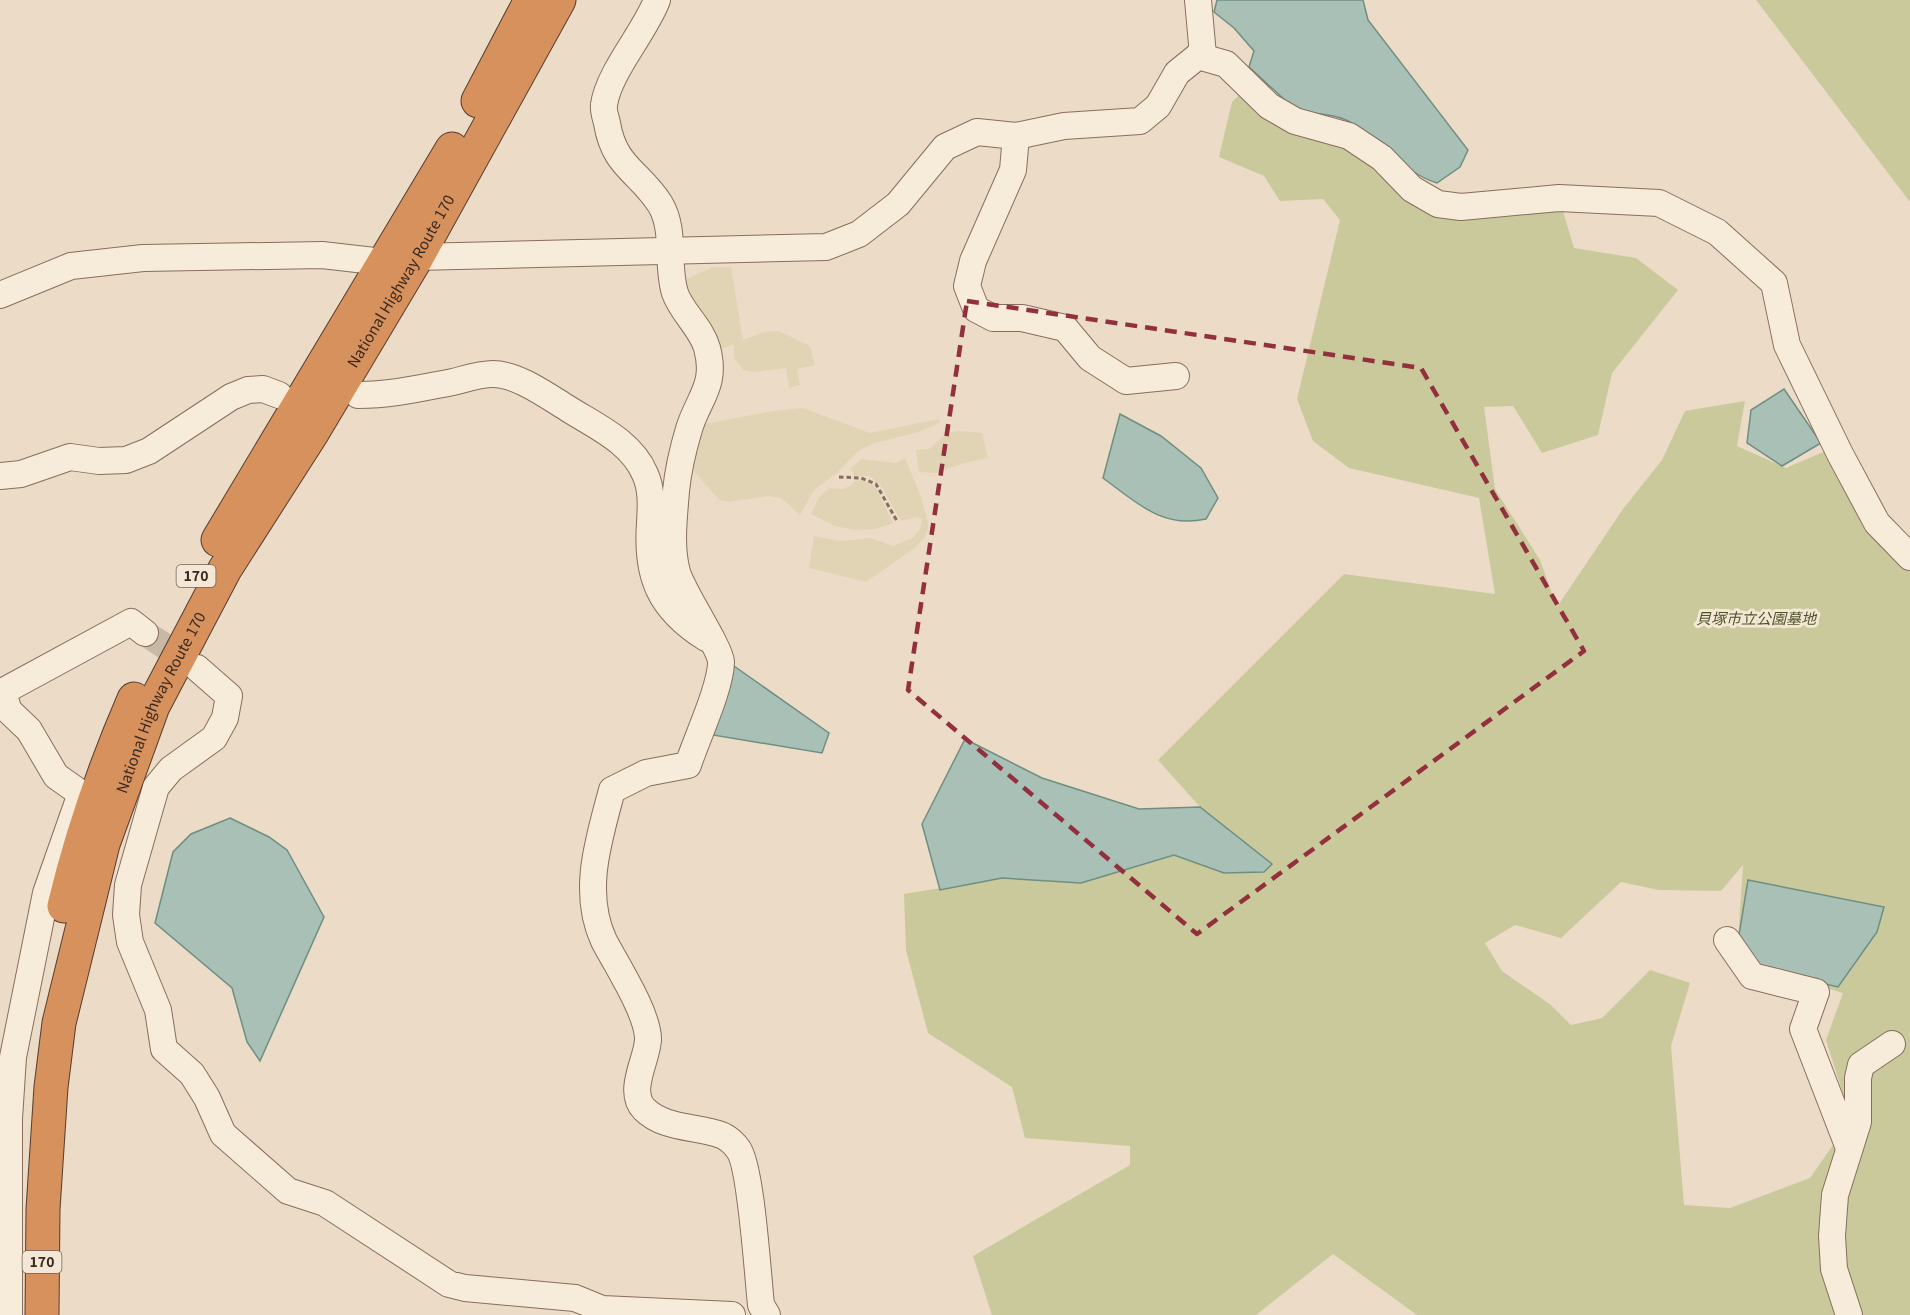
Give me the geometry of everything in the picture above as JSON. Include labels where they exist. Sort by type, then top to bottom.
[{"type":"highway","name":"National Highway Route 170","points":[[21,1315],[32,1210],[59,1023],[69,976],[103,844],[153,706],[225,569],[312,433],[417,257],[542,6]]},
{"type":"highway","name":"National Highway Route 170","points":[[42,1315],[32,1210],[38,1026],[47,975],[75,858],[108,759],[135,697],[196,576],[383,262],[542,6]]},
{"type":"street","points":[[657,0],[612,82],[604,106],[608,130],[617,157],[646,186],[662,207],[671,250],[676,295],[706,345],[711,365],[709,385],[689,428],[678,480],[673,526],[677,572],[721,660],[715,686],[688,765],[646,773],[612,790],[596,850],[593,903],[603,938],[640,1011],[648,1039],[637,1089],[643,1108],[663,1122],[724,1136],[740,1150],[750,1197],[761,1305],[767,1315]]},
{"type":"street","points":[[0,295],[71,266],[143,258],[322,255],[383,262],[417,257],[826,247],[860,234],[898,204],[945,147],[977,132],[1016,136],[1064,126],[1140,121],[1158,106],[1177,73],[1198,56],[1203,55],[1198,0]]},
{"type":"street","points":[[1198,56],[1226,64],[1269,106],[1295,121],[1349,136],[1382,158],[1412,189],[1438,204],[1461,207],[1559,198],[1659,203],[1717,232],[1774,284],[1787,345],[1840,454],[1877,523],[1910,557]]},
{"type":"street","points":[[1016,136],[1013,170],[972,261],[967,286],[976,309],[993,318],[1022,318],[1065,328],[1090,358],[1126,381],[1176,376]]},
{"type":"street","points":[[358,395],[388,395],[493,374],[511,378],[555,400],[619,441],[634,456],[646,475],[651,498],[648,543],[651,569],[657,586],[671,610],[687,626],[711,641]]},
{"type":"street","points":[[0,476],[21,474],[70,457],[99,461],[126,460],[148,452],[231,397],[248,390],[263,389],[279,395]]},
{"type":"street","points":[[83,795],[56,776],[29,730],[9,711],[1,693],[131,622],[145,633]]},
{"type":"street","points":[[197,668],[229,696],[225,718],[214,738],[171,769],[156,787],[128,885],[126,915],[130,942],[158,1010],[164,1049],[192,1074],[207,1098],[223,1134],[288,1191],[325,1203],[449,1284],[465,1288],[576,1298],[602,1310],[732,1315]]},
{"type":"street","points":[[9,1315],[4,1272],[13,1057],[46,893],[77,804],[108,759]]},
{"type":"street","points":[[1727,940],[1752,976],[1816,992],[1803,1029],[1849,1148]]},
{"type":"street","points":[[1850,1315],[1834,1269],[1832,1236],[1835,1196],[1858,1122],[1858,1078],[1861,1065],[1892,1044]]},
{"type":"path","points":[[839,477],[861,478],[876,484],[897,521]]},
{"type":"highlighted area","points":[[967,301],[1421,368],[1584,651],[1197,934],[908,690]]},
{"type":"shaded area","points":[[1217,0],[1363,0],[1368,20],[1468,150],[1460,167],[1437,183],[1413,171],[1350,122],[1332,116],[1299,113],[1249,67],[1254,51],[1234,28],[1214,12]]},
{"type":"shaded area","points":[[713,267],[731,267],[743,340],[764,332],[779,331],[810,346],[815,365],[797,369],[800,385],[789,388],[786,368],[754,372],[743,370],[734,358],[734,344],[718,350],[686,289],[687,279]]},
{"type":"shaded area","points":[[1784,389],[1821,443],[1782,466],[1747,443],[1751,410]]},
{"type":"shaded area","points":[[803,408],[870,433],[939,419],[940,423],[916,433],[875,443],[858,451],[837,473],[814,490],[800,515],[781,498],[768,496],[729,502],[719,500],[692,469],[694,446],[704,424],[773,411]]},
{"type":"shaded area","points":[[1120,414],[1161,436],[1201,468],[1218,498],[1206,519],[1190,521],[1163,517],[1138,504],[1103,478]]},
{"type":"shaded area","points":[[958,431],[982,433],[988,458],[935,473],[919,472],[916,450],[929,449],[947,433]]},
{"type":"shaded area","points":[[905,458],[921,497],[928,522],[928,530],[924,538],[916,547],[866,582],[809,568],[814,536],[840,541],[871,538],[893,546],[914,537],[920,529],[922,519],[917,517],[901,521],[880,484],[869,476],[855,476],[850,469],[861,459],[896,463]]},
{"type":"shaded area","points":[[862,480],[875,486],[893,523],[876,529],[854,530],[835,526],[811,514],[819,497],[829,488],[843,489],[852,485],[854,481]]},
{"type":"shaded area","points":[[734,666],[829,733],[822,753],[707,734]]},
{"type":"shaded area","points":[[965,739],[1042,778],[1139,809],[1200,807],[1272,864],[1264,872],[1224,873],[1174,855],[1081,883],[1002,878],[940,890],[922,824]]},
{"type":"shaded area","points":[[230,818],[269,837],[287,850],[324,917],[260,1061],[247,1042],[232,988],[155,923],[173,852],[191,834]]},
{"type":"shaded area","points":[[1748,880],[1884,907],[1877,932],[1838,987],[1761,969],[1738,941]]},
{"type":"green space","points":[[1756,0],[1910,0],[1910,202]]},
{"type":"green space","name":"貝塚市立公園墓地","points":[[1240,94],[1349,136],[1438,204],[1559,198],[1574,248],[1636,258],[1678,290],[1612,373],[1598,435],[1542,453],[1513,406],[1484,407],[1495,489],[1540,560],[1557,607],[1623,509],[1662,460],[1685,411],[1745,401],[1737,446],[1786,468],[1828,450],[1910,558],[1910,1315],[1417,1315],[1333,1254],[1256,1315],[992,1315],[973,1256],[1130,1165],[1130,1146],[1025,1138],[1012,1087],[928,1033],[906,950],[904,894],[1002,878],[1081,883],[1174,855],[1224,873],[1264,872],[1271,864],[1200,807],[1158,760],[1344,574],[1495,594],[1479,498],[1349,468],[1313,441],[1297,399],[1340,220],[1323,199],[1280,201],[1264,176],[1219,157],[1232,102]],"holes":[[[1743,865],[1738,941],[1767,970],[1843,993],[1826,1040],[1851,1119],[1810,1178],[1730,1208],[1684,1205],[1671,1046],[1690,983],[1650,970],[1602,1018],[1571,1025],[1551,1005],[1502,971],[1485,943],[1515,925],[1561,938],[1621,882],[1659,890],[1721,891]]]},
{"type":"tunnel","points":[[145,633],[195,666]]}]
